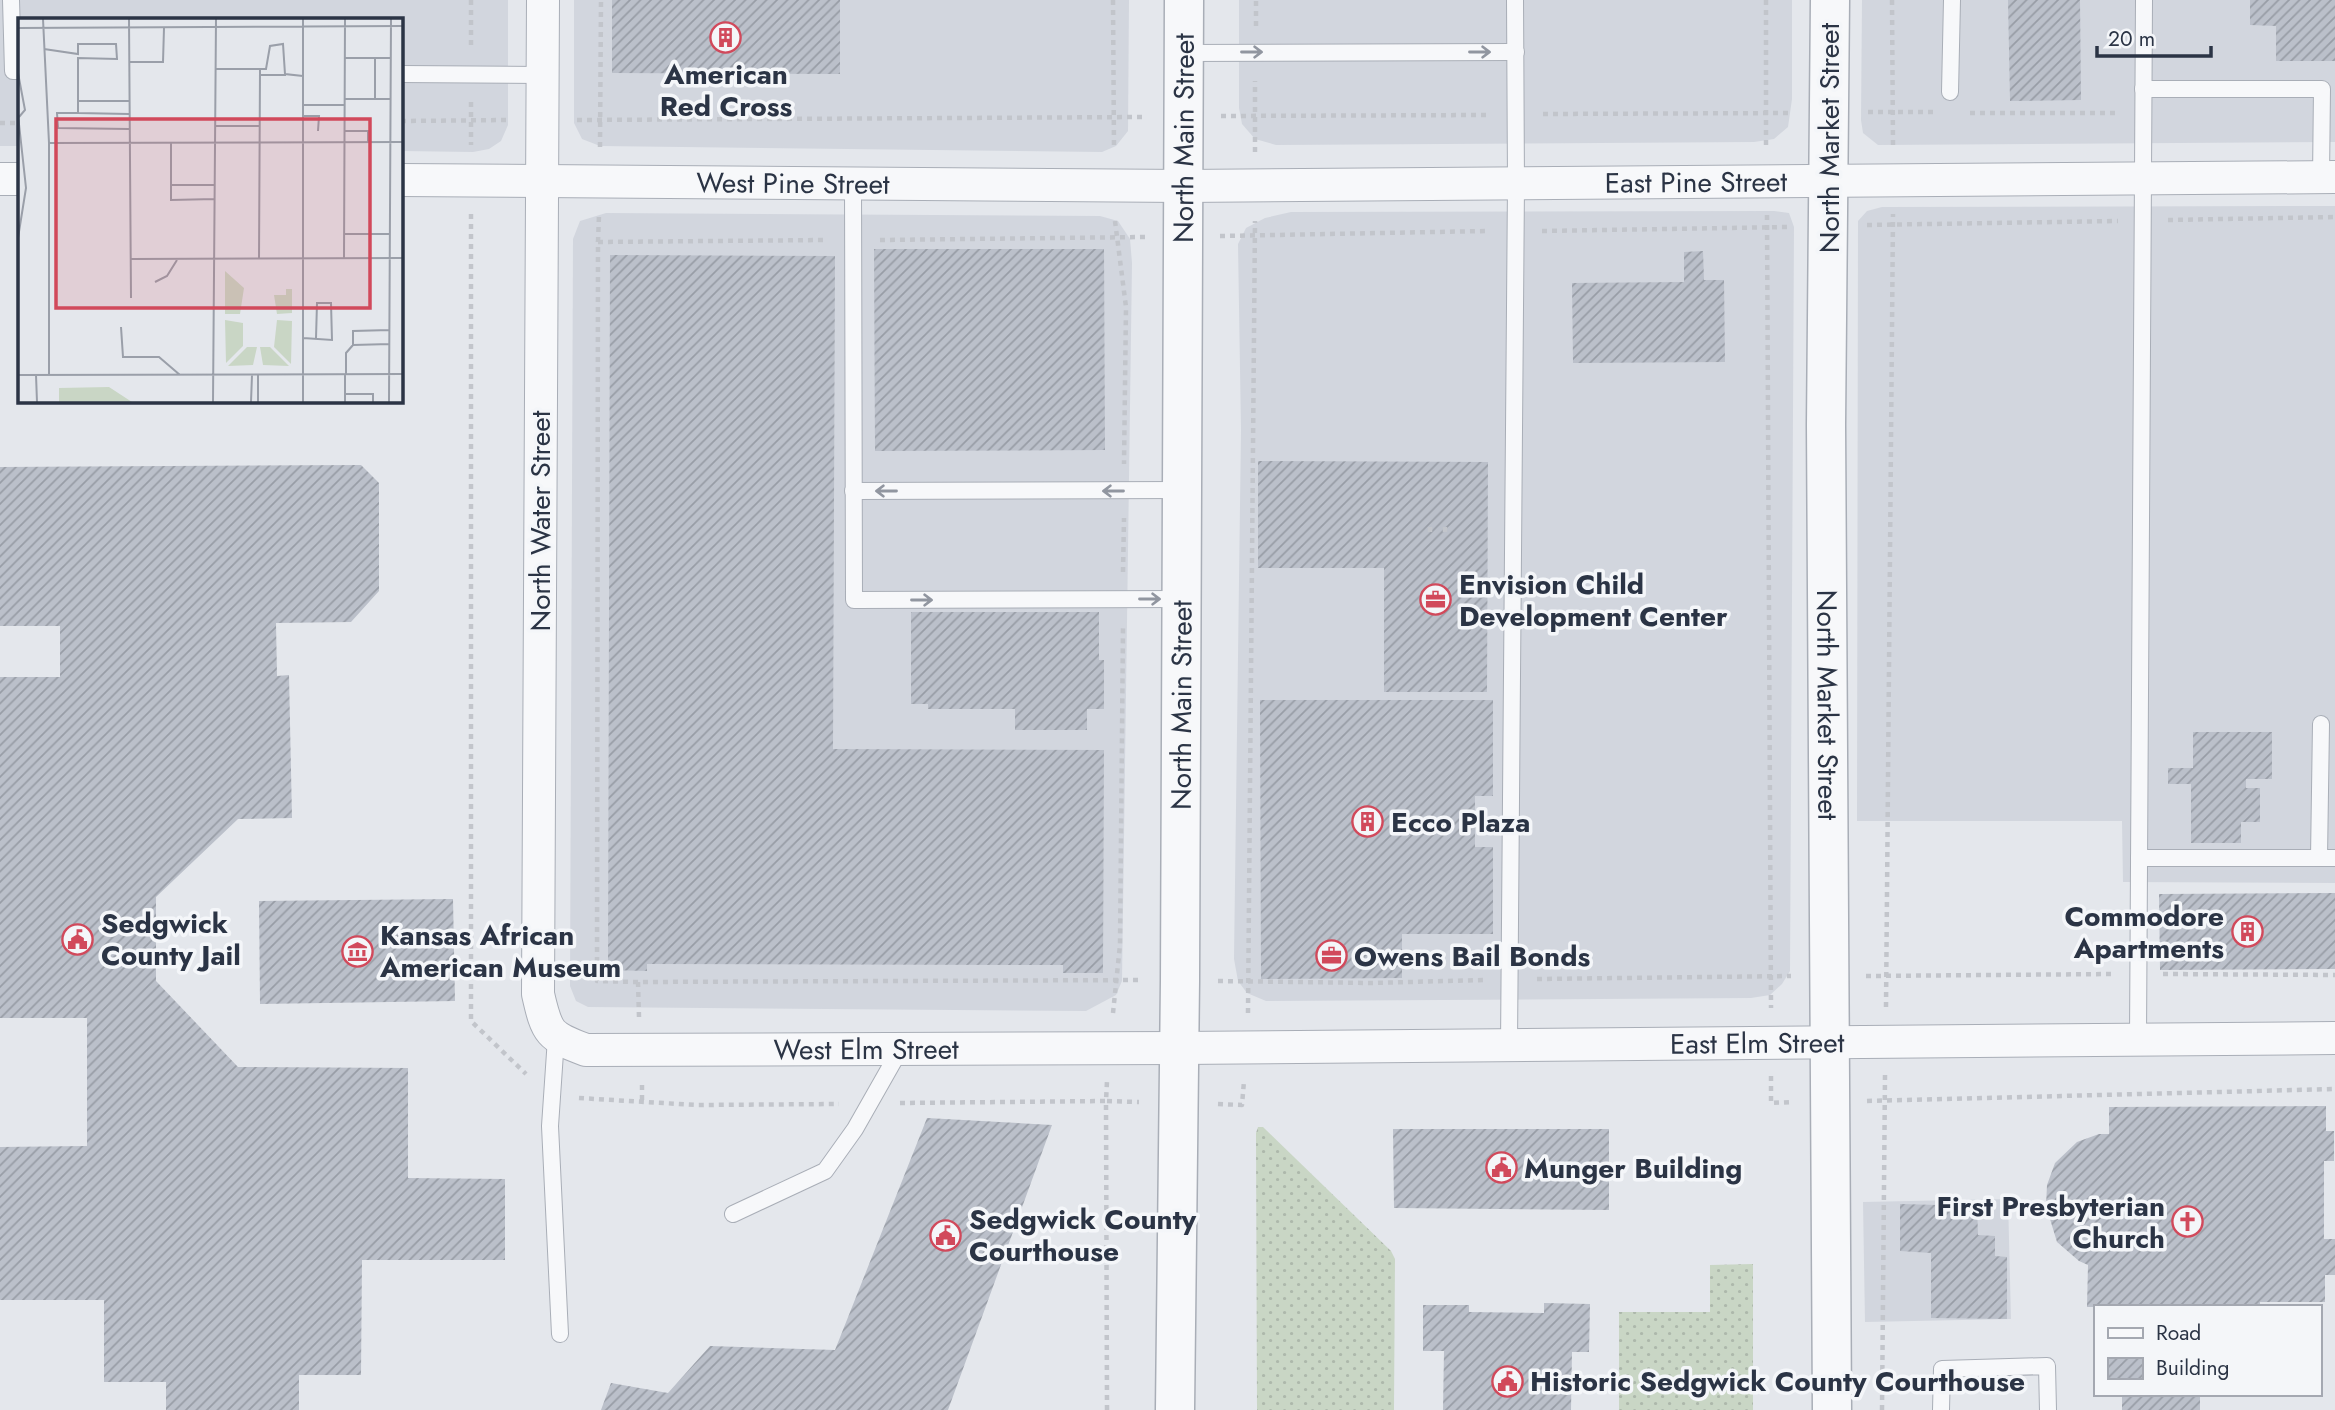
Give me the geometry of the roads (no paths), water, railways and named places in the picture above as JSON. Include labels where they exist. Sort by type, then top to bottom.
[{"type":"street","name":"North Water Street","points":[[543,0],[538,994],[543,1018],[555,1038]]},
{"type":"street","name":"North Main Street","points":[[1175,1410],[1180,1048],[1184,0]]},
{"type":"street","name":"North Market Street","points":[[1830,0],[1826,439],[1832,1410]]},
{"type":"street","name":"East Pine Street","points":[[1184,186],[2328,178]]},
{"type":"street","points":[[0,179],[18,179]]},
{"type":"street","name":"West Pine Street","points":[[402,180],[1184,186]]},
{"type":"street","name":"West Elm Street","points":[[555,1038],[586,1050],[1180,1048]]},
{"type":"street","name":"East Elm Street","points":[[1180,1048],[2335,1038]]},
{"type":"lane","points":[[12,0],[13,71],[18,71]]},
{"type":"lane","points":[[1509,1045],[1516,0]]},
{"type":"lane","points":[[1950,92],[1952,0]]},
{"type":"lane","points":[[2138,1039],[2144,0]]},
{"type":"lane","points":[[1184,53],[1516,52]]},
{"type":"lane","points":[[402,74],[543,75]]},
{"type":"lane","points":[[2143,89],[2329,89],[2328,178]]},
{"type":"lane","points":[[853,183],[854,600],[1181,599]]},
{"type":"lane","points":[[853,491],[1182,490]]},
{"type":"lane","points":[[2139,858],[2327,858],[2321,724]]},
{"type":"lane","points":[[555,1038],[550,1126],[559,1334]]},
{"type":"lane","points":[[733,1214],[825,1171],[855,1129],[901,1048]]},
{"type":"lane","points":[[1941,1410],[1942,1369],[2047,1366],[2048,1410]]},
{"type":"place","name":"American Red Cross","points":[[726,37]]},
{"type":"place","name":"Envision Child Development Center","points":[[1436,600]]},
{"type":"place","name":"Ecco Plaza","points":[[1368,822]]},
{"type":"place","name":"Commodore Apartments","points":[[2247,932]]},
{"type":"place","name":"Sedgwick County Jail","points":[[78,939]]},
{"type":"place","name":"Kansas African American Museum","points":[[357,951]]},
{"type":"place","name":"Owens Bail Bonds","points":[[1331,956]]},
{"type":"place","name":"Munger Building","points":[[1501,1168]]},
{"type":"place","name":"First Presbyterian Church","points":[[2188,1222]]},
{"type":"place","name":"Sedgwick County Courthouse","points":[[946,1235]]},
{"type":"place","name":"Historic Sedgwick County Courthouse","points":[[1507,1381]]}]
